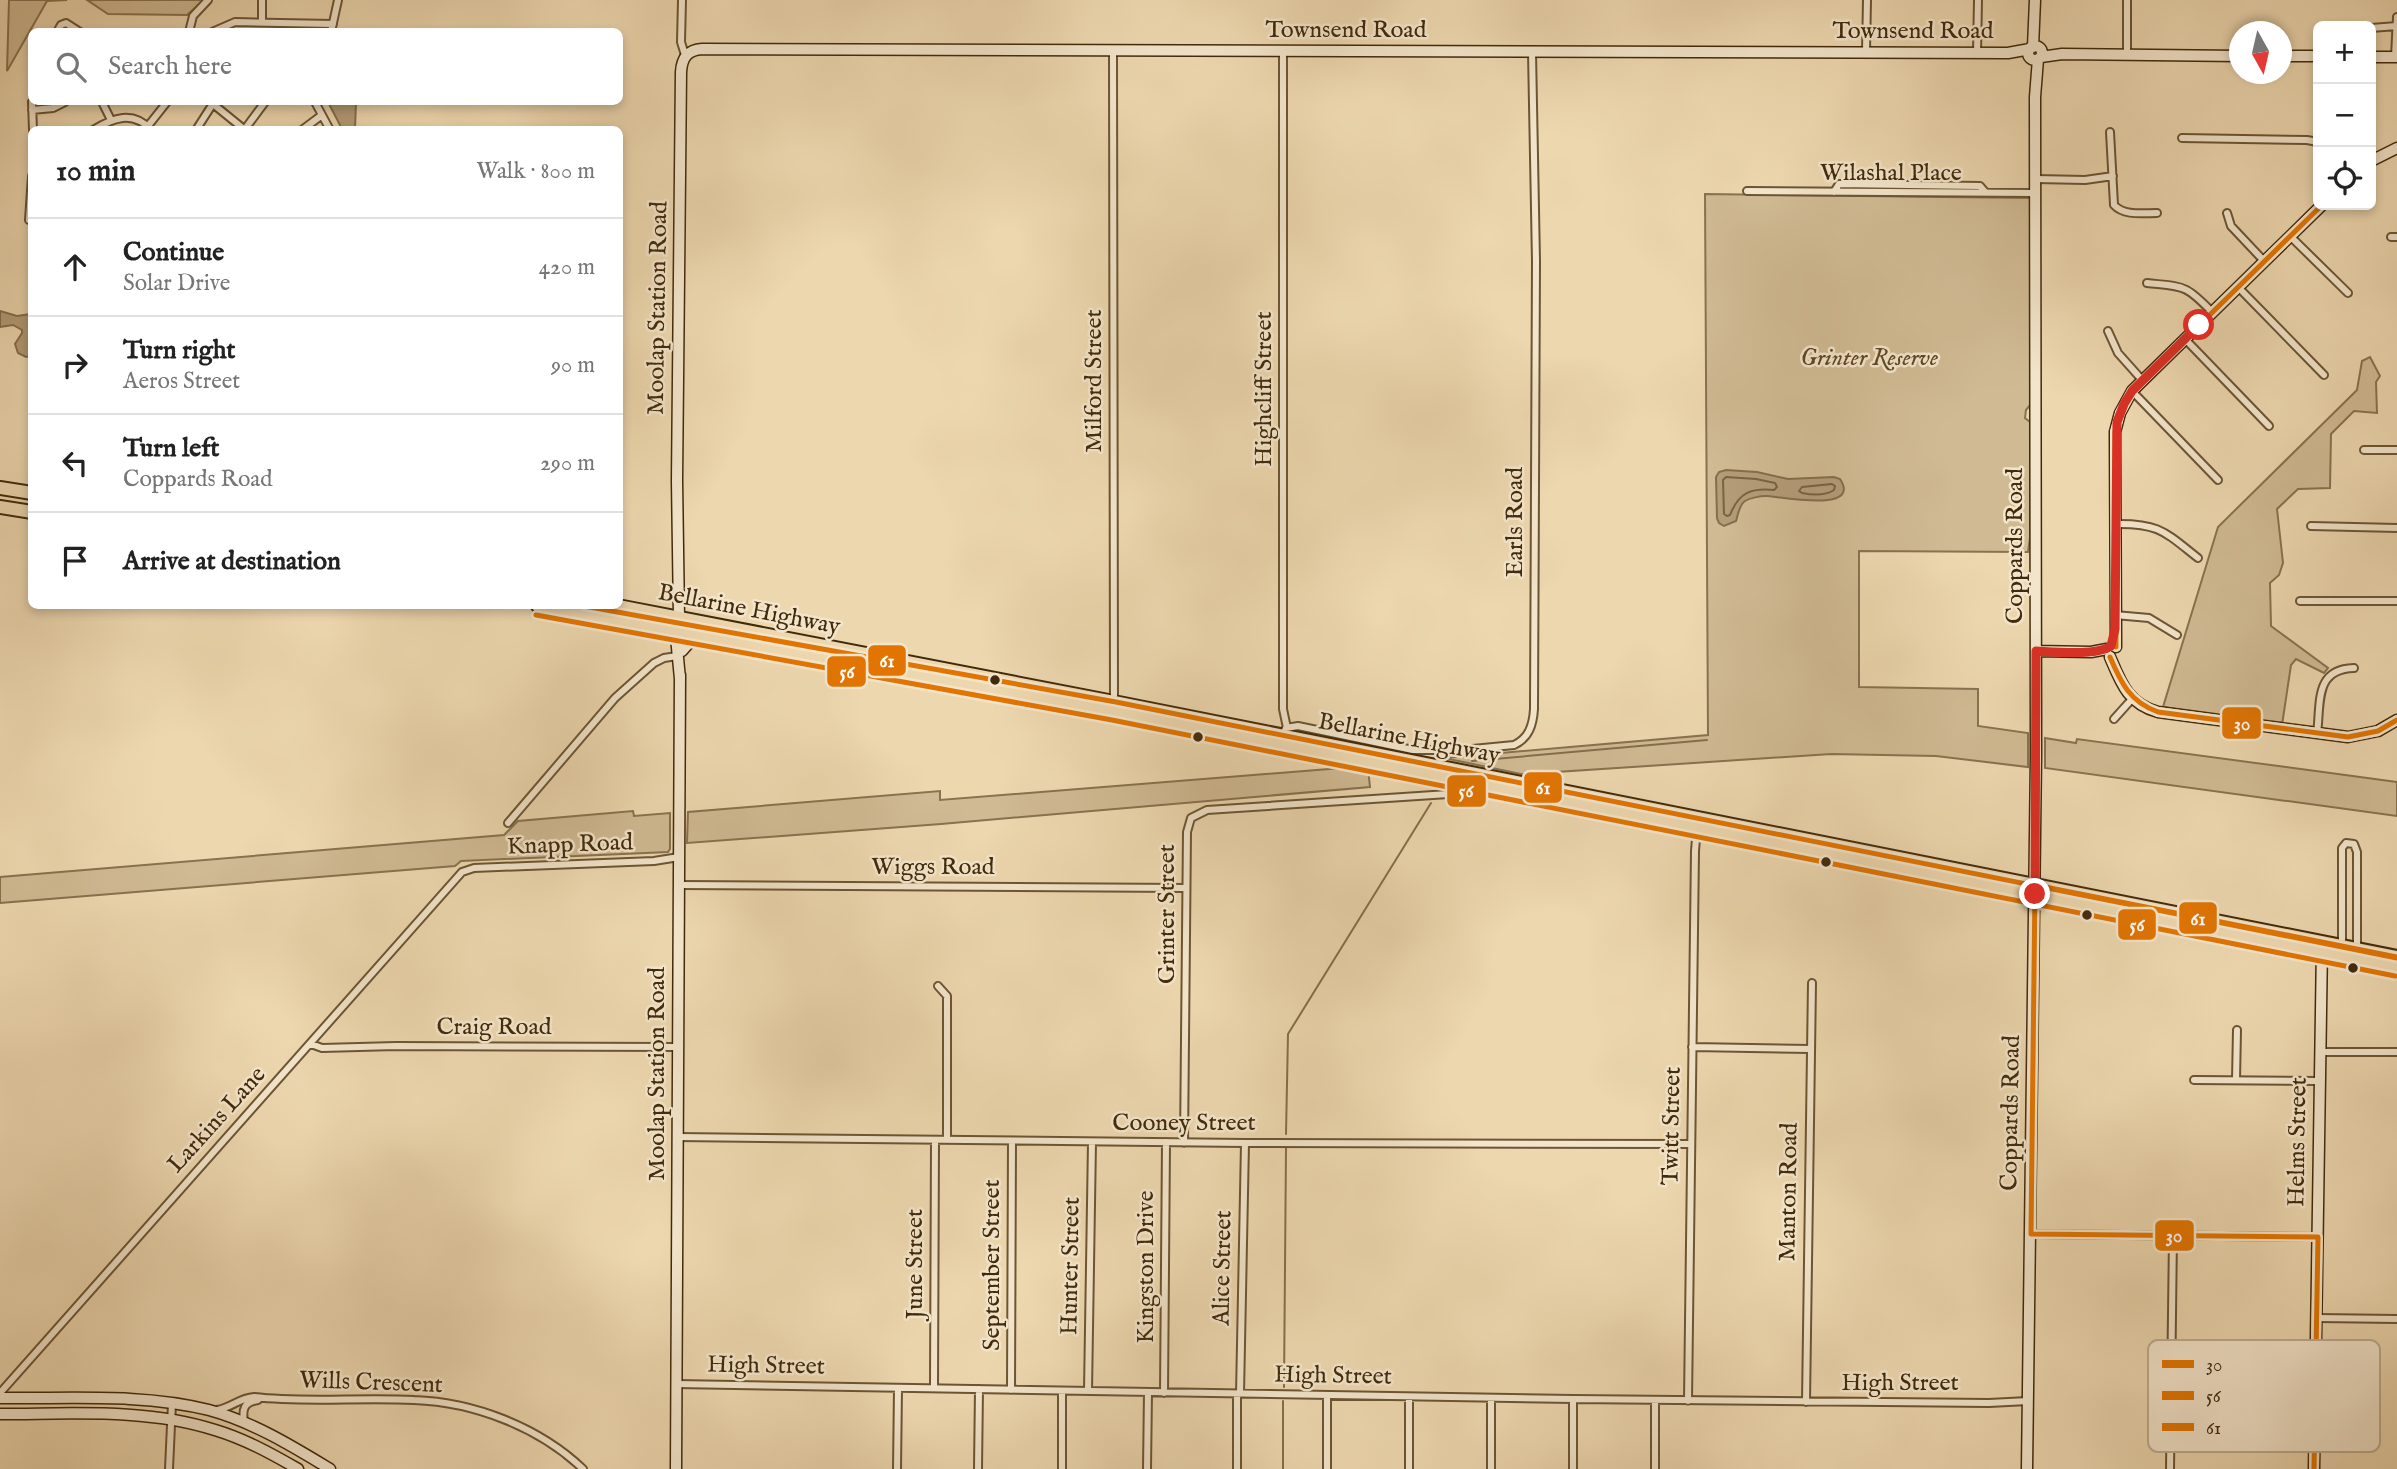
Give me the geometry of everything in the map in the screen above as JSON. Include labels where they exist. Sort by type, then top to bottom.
[{"type":"highway","points":[[0,488],[28,492]]},
{"type":"highway","points":[[0,507],[28,511]]},
{"type":"highway","name":"Bellarine Highway","points":[[623,607],[1114,706]]},
{"type":"highway","name":"Bellarine Highway","points":[[555,609],[1283,736],[1484,776],[1695,824]]},
{"type":"highway","name":"Bellarine Highway","points":[[1283,736],[1508,791],[2035,890],[2322,947],[2397,967]]},
{"type":"highway","points":[[1465,782],[1484,776]]},
{"type":"highway","name":"Bellarine Highway","points":[[2322,947],[2342,946],[2397,957]]},
{"type":"street","points":[[190,28],[193,16],[208,0]]},
{"type":"street","points":[[262,0],[262,22]]},
{"type":"street","points":[[226,28],[235,22],[332,28],[338,0]]},
{"type":"street","name":"Moolap Station Road","points":[[676,1469],[680,679],[677,481],[681,72],[685,55],[681,42],[682,0]]},
{"type":"street","points":[[1867,0],[1867,52]]},
{"type":"street","points":[[1978,0],[1978,53]]},
{"type":"street","name":"Coppards Road","points":[[2027,1469],[2035,890],[2035,0]]},
{"type":"street","points":[[2127,0],[2127,54]]},
{"type":"street","points":[[2376,57],[2396,57],[2397,17]]},
{"type":"street","points":[[276,23],[276,28]]},
{"type":"street","points":[[2376,28],[2396,26]]},
{"type":"street","name":"Townsend Road","points":[[685,55],[702,49],[1867,52],[2229,56]]},
{"type":"street","name":"Milford Street","points":[[1113,50],[1114,706]]},
{"type":"street","name":"Highcliff Street","points":[[1283,50],[1283,736]]},
{"type":"street","name":"Earls Road","points":[[1283,736],[1306,727],[1413,750],[1441,751],[1504,747],[1521,741],[1531,728],[1534,709],[1535,288],[1532,52]]},
{"type":"street","points":[[2292,56],[2313,56]]},
{"type":"street","points":[[32,105],[33,126]]},
{"type":"street","points":[[32,110],[59,105]]},
{"type":"street","points":[[103,105],[107,124],[130,117],[146,126]]},
{"type":"street","points":[[151,126],[165,105]]},
{"type":"street","points":[[199,126],[213,105]]},
{"type":"street","points":[[216,105],[241,126]]},
{"type":"street","points":[[247,126],[263,105]]},
{"type":"street","points":[[316,105],[328,126]]},
{"type":"street","points":[[307,126],[321,115]]},
{"type":"street","points":[[2110,132],[2113,200],[2116,208],[2125,212],[2157,212]]},
{"type":"street","points":[[2182,138],[2313,141]]},
{"type":"street","points":[[2376,158],[2397,148]]},
{"type":"street","points":[[2036,179],[2085,180],[2113,176]]},
{"type":"street","name":"Wilashal Place","points":[[1747,191],[2035,193]]},
{"type":"street","points":[[2317,210],[2132,391],[2120,413],[2115,432],[2115,629],[2111,652],[2123,688],[2143,707],[2158,712],[2317,734],[2359,736],[2378,731],[2397,720]]},
{"type":"street","points":[[2227,213],[2231,226],[2264,261]]},
{"type":"street","points":[[2291,236],[2348,293]]},
{"type":"street","points":[[2147,283],[2170,284],[2185,289],[2212,312]]},
{"type":"street","points":[[2238,288],[2324,375]]},
{"type":"street","points":[[2108,331],[2118,353],[2143,381]]},
{"type":"street","points":[[2185,339],[2269,426]]},
{"type":"street","points":[[2132,391],[2218,480]]},
{"type":"street","points":[[2364,450],[2397,450]]},
{"type":"street","points":[[2115,524],[2155,527],[2198,558]]},
{"type":"street","points":[[2311,526],[2397,528]]},
{"type":"street","points":[[2300,601],[2397,601]]},
{"type":"street","points":[[2115,615],[2148,618],[2177,635]]},
{"type":"street","points":[[662,628],[679,657]]},
{"type":"street","points":[[508,823],[621,693],[654,663],[679,657],[685,646],[691,642],[712,638]]},
{"type":"street","points":[[2036,651],[2111,652]]},
{"type":"street","points":[[2317,734],[2326,677],[2334,671],[2354,668]]},
{"type":"street","points":[[2114,719],[2132,699]]},
{"type":"street","name":"Grinter Street","points":[[1445,794],[1465,782]]},
{"type":"street","name":"Grinter Street","points":[[1184,1143],[1187,827],[1191,818],[1200,812],[1508,791]]},
{"type":"street","name":"Twitt Street","points":[[1688,1401],[1695,824]]},
{"type":"street","points":[[2342,946],[2342,848],[2346,843],[2351,843],[2357,852],[2357,949]]},
{"type":"street","name":"Knapp Road","points":[[462,872],[474,868],[654,861],[679,857]]},
{"type":"street","name":"Larkins Lane","points":[[0,1395],[462,872]]},
{"type":"street","name":"Wiggs Road","points":[[679,885],[1186,888]]},
{"type":"street","name":"Helms Street","points":[[2317,1340],[2322,947]]},
{"type":"street","name":"Manton Road","points":[[1806,1402],[1812,983]]},
{"type":"street","points":[[938,986],[947,996],[947,1140]]},
{"type":"street","points":[[2236,1080],[2237,1030]]},
{"type":"street","name":"Craig Road","points":[[311,1044],[321,1048],[678,1046]]},
{"type":"street","points":[[1692,1047],[1810,1049]]},
{"type":"street","points":[[2320,1052],[2397,1052]]},
{"type":"street","points":[[2194,1080],[2319,1081]]},
{"type":"street","name":"Cooney Street","points":[[677,1137],[1184,1143],[1691,1144]]},
{"type":"street","name":"June Street","points":[[934,1388],[935,1140]]},
{"type":"street","name":"September Street","points":[[1011,1390],[1013,1141]]},
{"type":"street","name":"Hunter Street","points":[[1088,1391],[1093,1142]]},
{"type":"street","name":"Kingston Drive","points":[[1164,1392],[1166,1142]]},
{"type":"street","name":"Alice Street","points":[[1237,1469],[1245,1143]]},
{"type":"street","points":[[2031,1234],[2318,1237]]},
{"type":"street","points":[[2172,1340],[2173,1236]]},
{"type":"street","points":[[2317,1318],[2397,1319]]},
{"type":"street","name":"High Street","points":[[676,1384],[2028,1404]]},
{"type":"street","points":[[897,1469],[898,1388]]},
{"type":"street","points":[[978,1469],[979,1389]]},
{"type":"street","points":[[1062,1391],[1062,1469]]},
{"type":"street","points":[[1147,1392],[1147,1469]]},
{"type":"street","points":[[0,1395],[137,1399],[211,1411],[288,1444],[330,1469]]},
{"type":"street","points":[[1327,1395],[1327,1469]]},
{"type":"street","points":[[1409,1396],[1409,1469]]},
{"type":"street","name":"Wills Crescent","points":[[211,1411],[227,1408],[246,1398],[415,1400],[457,1405],[528,1431],[555,1447],[583,1469]]},
{"type":"street","points":[[1491,1398],[1491,1469]]},
{"type":"street","name":"Wills Crescent","points":[[244,1423],[246,1404],[267,1399]]},
{"type":"street","points":[[1573,1399],[1573,1469]]},
{"type":"street","points":[[1655,1400],[1655,1469]]},
{"type":"street","points":[[169,1469],[172,1403]]},
{"type":"street","points":[[0,1414],[140,1416],[170,1419],[241,1439],[299,1469]]},
{"type":"green space","points":[[9,0],[67,0],[47,1],[32,28],[28,28],[28,34],[7,71]]},
{"type":"green space","points":[[87,0],[204,0],[187,15],[108,14]]},
{"type":"green space","name":"Grinter Reserve","points":[[1705,194],[2031,198],[2031,404],[2026,410],[2025,418],[2030,422],[2028,552],[1859,551],[1859,687],[1978,689],[1978,726],[2028,733],[2028,767],[1936,756],[1831,754],[1541,773],[1540,778],[1444,758],[1708,735]]},
{"type":"green space","points":[[2370,357],[2380,376],[2376,382],[2377,413],[2354,411],[2331,434],[2330,488],[2298,489],[2277,509],[2283,563],[2279,575],[2270,583],[2271,626],[2328,668],[2324,673],[2296,659],[2291,665],[2282,725],[2163,707],[2218,527],[2357,390],[2362,361]]},
{"type":"green space","points":[[2045,738],[2076,743],[2077,739],[2397,782],[2397,816],[2045,768]]},
{"type":"green space","points":[[1354,767],[1368,769],[1370,787],[687,843],[688,812],[940,791],[940,800]]},
{"type":"green space","points":[[633,811],[634,816],[670,813],[668,852],[461,861],[455,866],[0,903],[0,877],[504,835],[518,821]]},
{"type":"water","points":[[330,105],[356,105],[355,126],[340,126]]},
{"type":"water","points":[[0,311],[17,316],[28,314],[28,357],[18,353],[15,344],[22,330],[13,325],[0,327]]},
{"type":"water","points":[[1719,472],[1757,472],[1788,479],[1834,477],[1840,479],[1844,490],[1840,496],[1830,500],[1766,496],[1752,498],[1741,505],[1736,521],[1724,526],[1717,518],[1716,477]]},
{"type":"waterway","points":[[1472,761],[1707,740]]},
{"type":"waterway","points":[[1286,1134],[1288,1034],[1431,803]]},
{"type":"waterway","points":[[1284,1387],[1286,1148]]},
{"type":"waterway","points":[[1283,1401],[1283,1469]]},
{"type":"transit line","name":"30","points":[[2116,647],[2115,432],[2120,413],[2132,391],[2317,210]]},
{"type":"transit line","name":"61","points":[[601,609],[1116,702],[2397,958]]},
{"type":"transit line","name":"56","points":[[536,615],[1112,720],[2395,976]]},
{"type":"transit line","name":"30","points":[[2110,657],[2133,697],[2158,712],[2348,737],[2378,731],[2397,720]]},
{"type":"transit line","name":"30","points":[[2031,1234],[2035,885],[2397,957]]},
{"type":"transit line","name":"30","points":[[2031,1234],[2318,1237]]},
{"type":"transit line","name":"30","points":[[2316,1340],[2318,1237]]},
{"type":"transit line","name":"30","points":[[2314,1452],[2314,1469]]},
{"type":"route","points":[[2035,894],[2036,651],[2091,652],[2111,646],[2115,629],[2117,422],[2132,391],[2199,325]]}]
